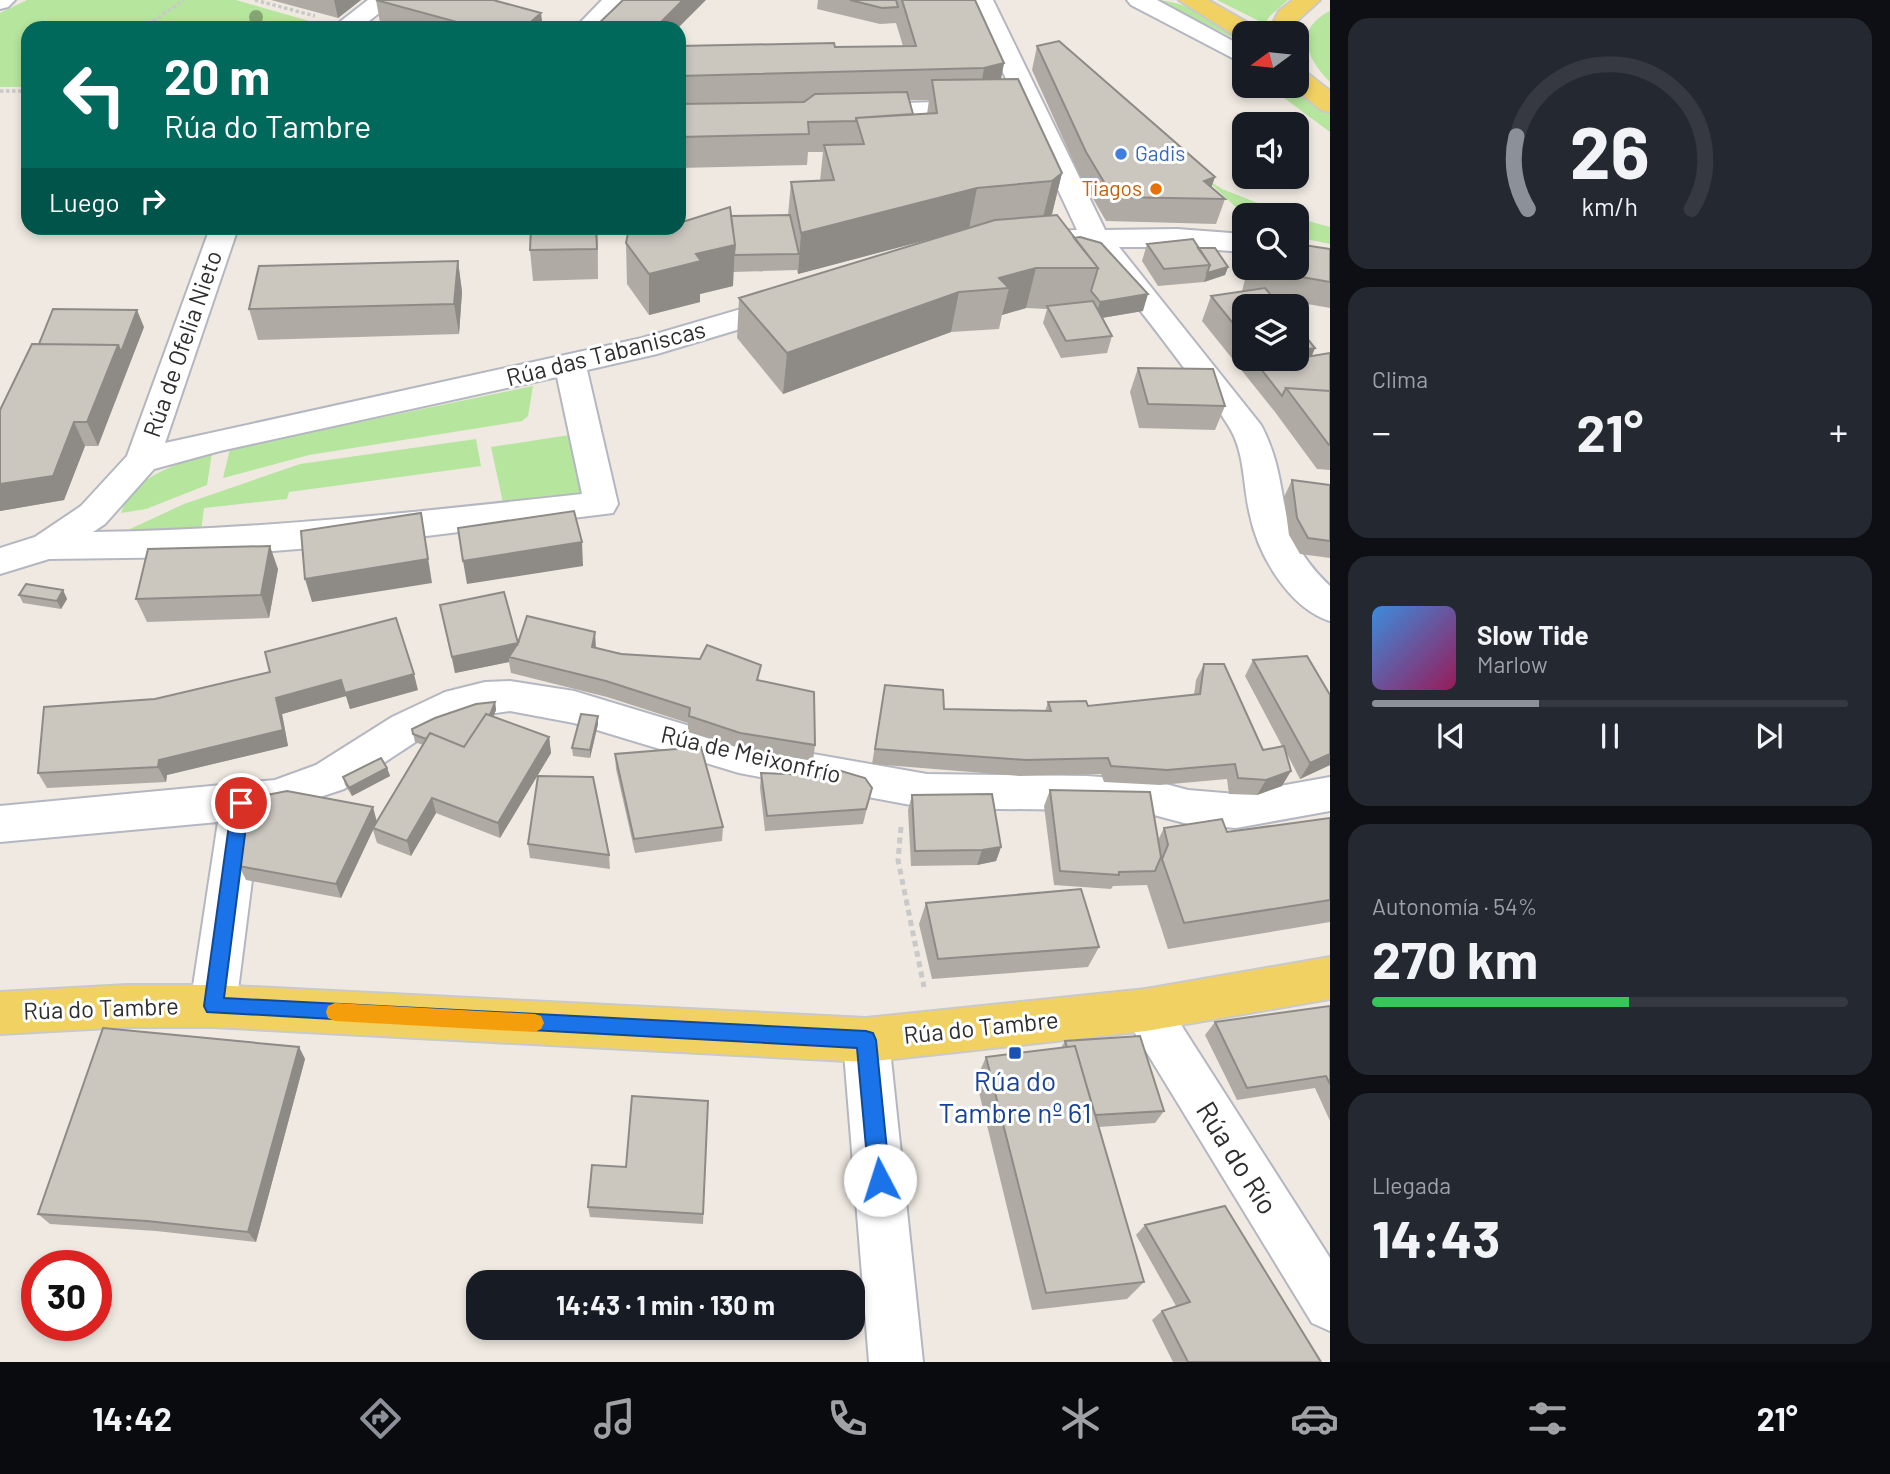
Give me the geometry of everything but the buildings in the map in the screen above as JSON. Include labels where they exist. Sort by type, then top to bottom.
[{"type":"main road","points":[[1191,0],[1232,24]]},
{"type":"main road","points":[[1285,21],[1287,16],[1308,0]]},
{"type":"main road","points":[[1309,87],[1329,103]]},
{"type":"main road","name":"Rúa do Tambre","points":[[0,1013],[127,1006],[213,1006],[866,1040],[1146,1010],[1330,978]]},
{"type":"street","points":[[353,21],[384,0]]},
{"type":"street","points":[[594,21],[616,0]]},
{"type":"street","points":[[1139,0],[1232,50]]},
{"type":"street","points":[[975,4],[1095,238],[1129,275],[1245,425],[1276,483],[1272,534],[1283,558],[1312,593],[1330,607]]},
{"type":"street","points":[[1309,93],[1329,103]]},
{"type":"street","points":[[842,113],[1030,108]]},
{"type":"street","name":"Rúa de Ofelia Nieto","points":[[142,461],[222,235]]},
{"type":"street","points":[[988,242],[1177,238],[1232,242]]},
{"type":"street","name":"Rúa das Tabaniscas","points":[[142,461],[220,440],[570,365],[696,334],[817,294]]},
{"type":"street","points":[[0,561],[48,546],[199,544],[361,531],[601,504],[570,365]]},
{"type":"street","points":[[48,546],[93,515],[142,461]]},
{"type":"street","name":"Rúa de Meixonfrío","points":[[0,824],[241,803],[276,797],[321,781],[406,728],[459,703],[485,697],[510,696],[574,707],[678,741],[739,757],[905,788],[954,793],[1133,796],[1188,807],[1236,811],[1330,794]]},
{"type":"street","points":[[213,1006],[241,803]]},
{"type":"street","name":"Rúa do Río","points":[[1146,1010],[1330,1305]]},
{"type":"street","points":[[866,1040],[896,1362]]},
{"type":"path","points":[[153,21],[184,0]]},
{"type":"path","points":[[255,0],[328,21]]},
{"type":"path","points":[[0,91],[21,91]]},
{"type":"path","points":[[905,788],[898,860],[933,1033]]},
{"type":"green space","points":[[27,0],[236,0],[310,21],[21,21],[21,87],[0,87],[0,13]]},
{"type":"green space","points":[[1155,0],[1191,8],[1226,27],[1232,32],[1232,37]]},
{"type":"green space","points":[[1217,0],[1288,0],[1267,21],[1259,21]]},
{"type":"green space","points":[[1330,11],[1330,82],[1315,64],[1309,50],[1309,32],[1318,18]]},
{"type":"green space","points":[[1284,98],[1304,98],[1330,113],[1330,132],[1309,116],[1309,112],[1303,112]]},
{"type":"green space","points":[[1206,179],[1222,189],[1258,203],[1232,204]]},
{"type":"green space","points":[[1309,221],[1330,227],[1330,244],[1309,240]]},
{"type":"green space","points":[[533,386],[528,416],[522,421],[309,455],[223,478],[230,449]]},
{"type":"green space","points":[[576,434],[592,493],[504,507],[491,447]]},
{"type":"green space","points":[[476,439],[481,466],[289,492],[287,499],[204,508],[201,531],[150,534],[130,529],[184,504],[300,464]]},
{"type":"green space","points":[[212,453],[207,485],[146,509],[121,513],[135,489],[146,480],[171,467]]},
{"type":"slow traffic","points":[[335,1012],[535,1023]]},
{"type":"place","name":"Gadis","points":[[1121,154]]},
{"type":"place","name":"Tiagos","points":[[1156,189]]},
{"type":"place","name":"Rúa do Tambre nº 61","points":[[1015,1053]]},
{"type":"route","points":[[241,803],[213,1006],[866,1040],[880,1180]]}]
